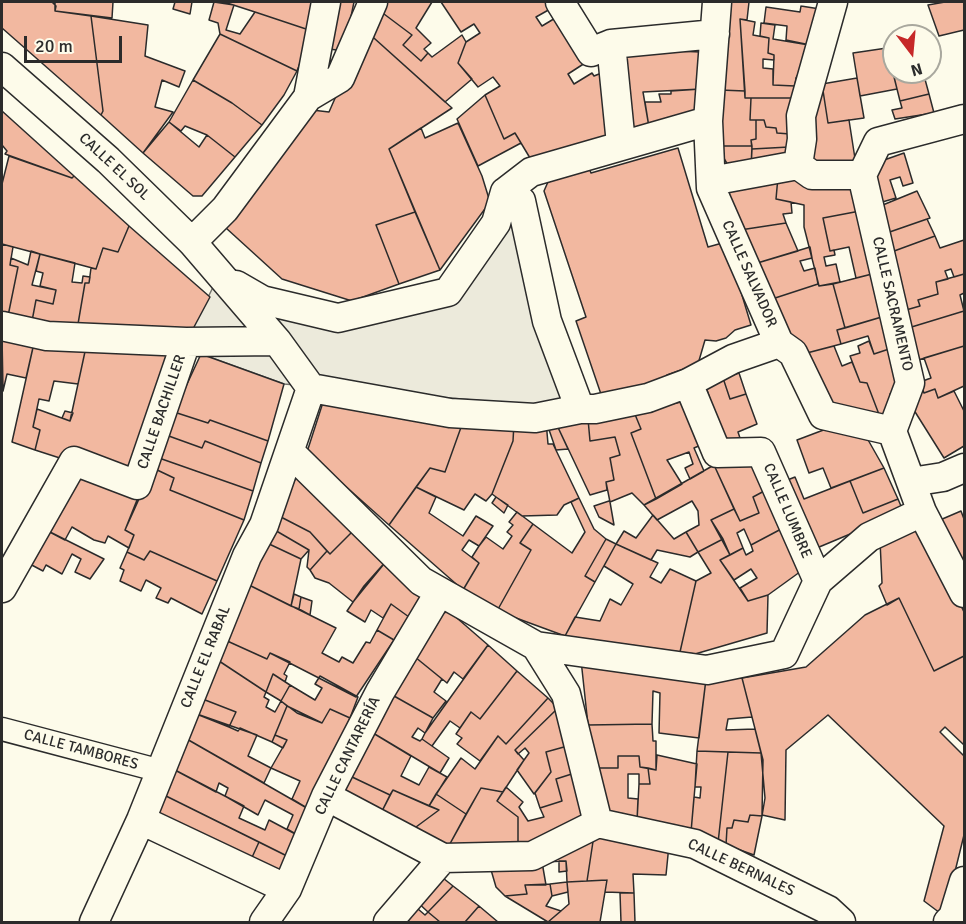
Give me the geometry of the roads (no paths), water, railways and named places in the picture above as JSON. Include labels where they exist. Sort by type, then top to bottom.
[{"type":"street","points":[[308,97],[326,2]]},
{"type":"street","points":[[192,242],[225,209],[308,97],[340,78],[374,2]]},
{"type":"street","points":[[560,2],[591,52],[611,44],[715,34]]},
{"type":"street","name":"CALLE SALVADOR","points":[[717,2],[708,121],[711,188],[779,343],[793,353],[823,415],[892,431]]},
{"type":"street","points":[[798,165],[801,116],[834,2]]},
{"type":"street","points":[[611,44],[621,144]]},
{"type":"street","name":"CALLE EL SOL","points":[[2,67],[108,160],[192,242],[277,341],[311,388]]},
{"type":"street","points":[[711,182],[798,165],[812,175],[862,175],[878,142],[964,118]]},
{"type":"street","points":[[219,275],[262,300],[338,318],[448,292],[496,223],[505,192],[531,172],[621,144],[708,121]]},
{"type":"street","name":"CALLE SACRAMENTO","points":[[862,175],[910,383],[892,431]]},
{"type":"street","points":[[505,192],[521,201],[547,321],[580,409]]},
{"type":"street","points":[[2,326],[47,336],[186,342],[277,341]]},
{"type":"street","name":"CALLE BACHILLER","points":[[2,588],[74,461],[137,485],[186,342]]},
{"type":"street","points":[[311,388],[450,413],[535,418],[648,398],[688,383],[733,359],[779,343]]},
{"type":"street","name":"CALLE LUMBRE","points":[[688,383],[717,453],[761,452],[818,581]]},
{"type":"street","name":"CALLE EL RABAL","points":[[94,922],[141,820],[247,556],[264,525],[311,388]]},
{"type":"street","points":[[892,431],[922,513],[964,592]]},
{"type":"street","points":[[290,452],[421,580],[439,593],[536,646],[707,670],[784,654],[818,581],[869,537],[922,513]]},
{"type":"street","points":[[911,482],[943,477],[964,468]]},
{"type":"street","name":"CALLE CANTARERÍA","points":[[264,922],[287,889],[326,796],[380,692],[439,593]]},
{"type":"street","points":[[326,796],[443,858],[532,856],[598,823],[566,694],[536,646]]},
{"type":"street","name":"CALLE TAMBORES","points":[[2,729],[161,771]]},
{"type":"street","points":[[141,820],[287,889]]},
{"type":"street","name":"CALLE BERNALES","points":[[598,823],[695,844],[828,910],[841,922]]},
{"type":"street","points":[[388,922],[443,858]]},
{"type":"street","points":[[948,922],[964,881]]}]
